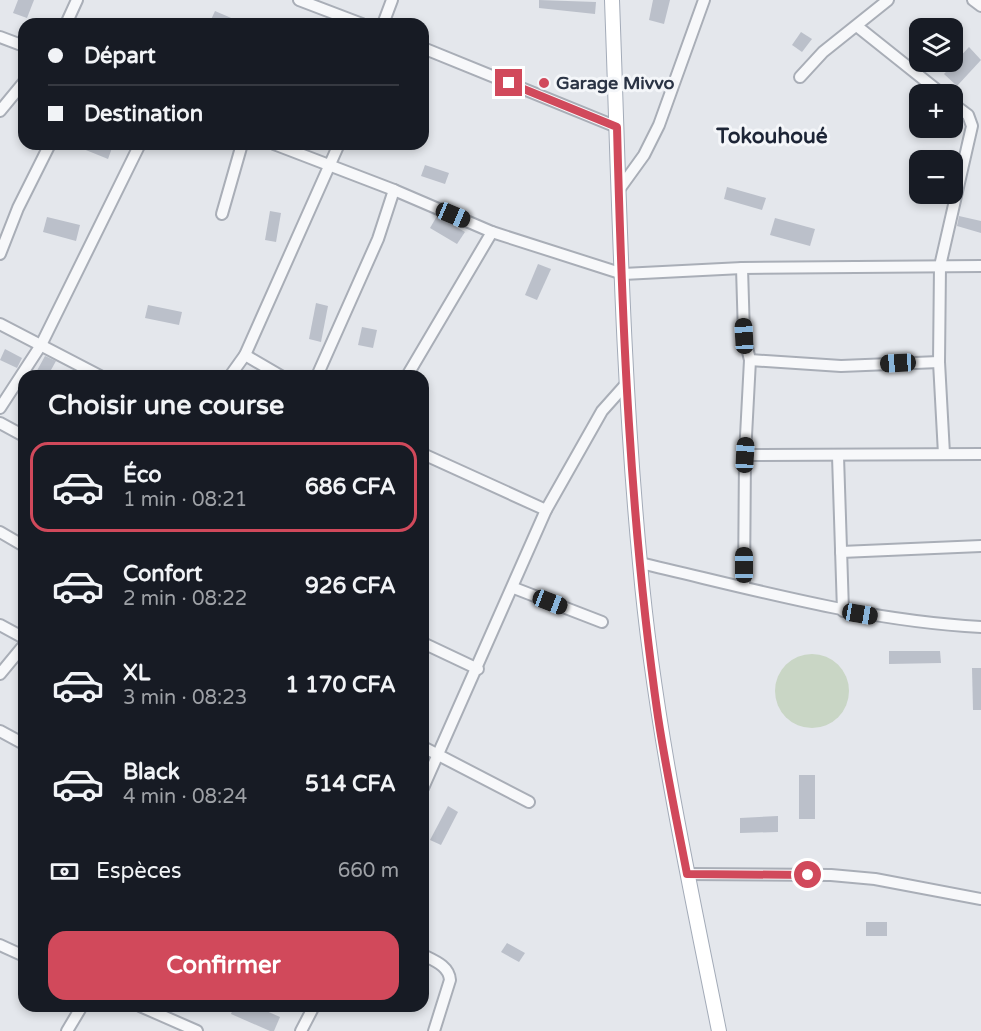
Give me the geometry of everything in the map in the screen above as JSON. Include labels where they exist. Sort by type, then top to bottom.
[{"type":"main road","points":[[612,0],[627,383],[640,563],[661,733],[719,1031]]},
{"type":"street","points":[[68,18],[76,0]]},
{"type":"street","points":[[299,0],[346,18]]},
{"type":"street","points":[[385,18],[392,0]]},
{"type":"street","points":[[618,191],[644,156],[659,125],[704,0]]},
{"type":"street","points":[[800,77],[823,52],[858,27],[888,0]]},
{"type":"street","points":[[973,0],[981,6]]},
{"type":"street","points":[[858,27],[929,84]]},
{"type":"street","points":[[0,37],[18,44]]},
{"type":"street","points":[[429,50],[617,127]]},
{"type":"street","points":[[0,111],[18,89]]},
{"type":"street","points":[[944,454],[939,362],[940,266],[972,126],[968,115],[963,111]]},
{"type":"street","points":[[971,122],[981,130]]},
{"type":"street","points":[[0,254],[18,208],[47,150]]},
{"type":"street","points":[[25,370],[41,345],[137,150]]},
{"type":"street","points":[[222,214],[240,150]]},
{"type":"street","points":[[291,150],[394,190],[492,232],[623,274],[742,268],[981,266]]},
{"type":"street","points":[[234,370],[245,355],[337,150]]},
{"type":"street","points":[[320,370],[378,239],[394,190]]},
{"type":"street","points":[[411,370],[492,232]]},
{"type":"street","points":[[742,268],[744,336],[750,360],[745,455],[744,587]]},
{"type":"street","points":[[0,324],[89,370]]},
{"type":"street","points":[[245,355],[271,370]]},
{"type":"street","points":[[750,360],[841,366],[939,362]]},
{"type":"street","points":[[0,408],[18,380]]},
{"type":"street","points":[[429,775],[514,588],[546,510],[602,411],[627,383]]},
{"type":"street","points":[[0,423],[18,433]]},
{"type":"street","points":[[745,455],[981,454]]},
{"type":"street","points":[[838,456],[843,610]]},
{"type":"street","points":[[429,457],[546,510]]},
{"type":"street","points":[[0,532],[18,542]]},
{"type":"street","points":[[841,552],[981,546]]},
{"type":"street","points":[[640,563],[893,620],[981,627]]},
{"type":"street","points":[[514,588],[602,622]]},
{"type":"street","points":[[0,625],[18,635]]},
{"type":"street","points":[[429,646],[478,669]]},
{"type":"street","points":[[0,674],[18,652]]},
{"type":"street","points":[[0,731],[18,741]]},
{"type":"street","points":[[429,750],[529,802]]},
{"type":"street","points":[[687,874],[842,876],[875,879],[981,899]]},
{"type":"street","points":[[0,945],[18,953]]},
{"type":"street","points":[[429,959],[445,968],[450,980],[434,1031]]},
{"type":"street","points":[[67,1031],[78,1012]]},
{"type":"street","points":[[154,1012],[197,1031]]},
{"type":"street","points":[[301,1031],[311,1012]]},
{"type":"green space","points":[[812,654],[833,660],[843,670],[849,691],[843,712],[833,722],[812,728],[791,722],[781,712],[775,691],[781,670],[791,660]]},
{"type":"building","points":[[18,0],[34,0],[27,18],[13,13]]},
{"type":"building","points":[[539,0],[596,2],[595,14],[539,8]]},
{"type":"building","points":[[653,0],[670,0],[664,24],[649,20]]},
{"type":"building","points":[[215,11],[231,18],[212,18]]},
{"type":"building","points":[[801,32],[812,39],[802,52],[792,45]]},
{"type":"building","points":[[969,47],[981,60],[959,84],[955,84],[944,74],[963,72],[963,53]]},
{"type":"building","points":[[86,150],[111,150],[108,159]]},
{"type":"building","points":[[425,165],[449,173],[445,184],[421,176]]},
{"type":"building","points":[[727,187],[766,198],[762,210],[724,199]]},
{"type":"building","points":[[270,211],[281,213],[276,242],[265,240]]},
{"type":"building","points":[[437,216],[465,232],[457,244],[430,228]]},
{"type":"building","points":[[959,216],[981,221],[981,233],[957,226]]},
{"type":"building","points":[[47,217],[80,225],[76,241],[43,232]]},
{"type":"building","points":[[775,218],[815,229],[810,246],[770,235]]},
{"type":"building","points":[[538,264],[551,269],[537,300],[525,295]]},
{"type":"building","points":[[316,303],[328,306],[321,342],[309,339]]},
{"type":"building","points":[[148,305],[182,312],[179,325],[145,318]]},
{"type":"building","points":[[362,327],[377,330],[373,348],[358,345]]},
{"type":"building","points":[[5,349],[22,358],[17,368],[0,360]]},
{"type":"building","points":[[45,356],[56,361],[51,370],[37,370]]},
{"type":"building","points":[[889,651],[940,651],[941,663],[889,664]]},
{"type":"building","points":[[972,668],[981,668],[981,710],[973,710]]},
{"type":"building","points":[[799,775],[815,775],[815,819],[799,819]]},
{"type":"building","points":[[448,806],[458,812],[441,845],[430,840]]},
{"type":"building","points":[[778,816],[778,832],[740,833],[740,818]]},
{"type":"building","points":[[866,922],[887,922],[887,936],[866,936]]},
{"type":"building","points":[[507,943],[525,953],[519,962],[501,952]]},
{"type":"building","points":[[232,1012],[269,1012],[280,1017],[274,1031],[270,1031],[231,1014]]},
{"type":"place","name":"Garage Mivvo","points":[[544,83]]},
{"type":"district","name":"Tokouhoué","points":[[772,136]]},
{"type":"route","points":[[509,83],[617,127],[627,383],[640,563],[653,681],[687,874],[808,875]]}]
